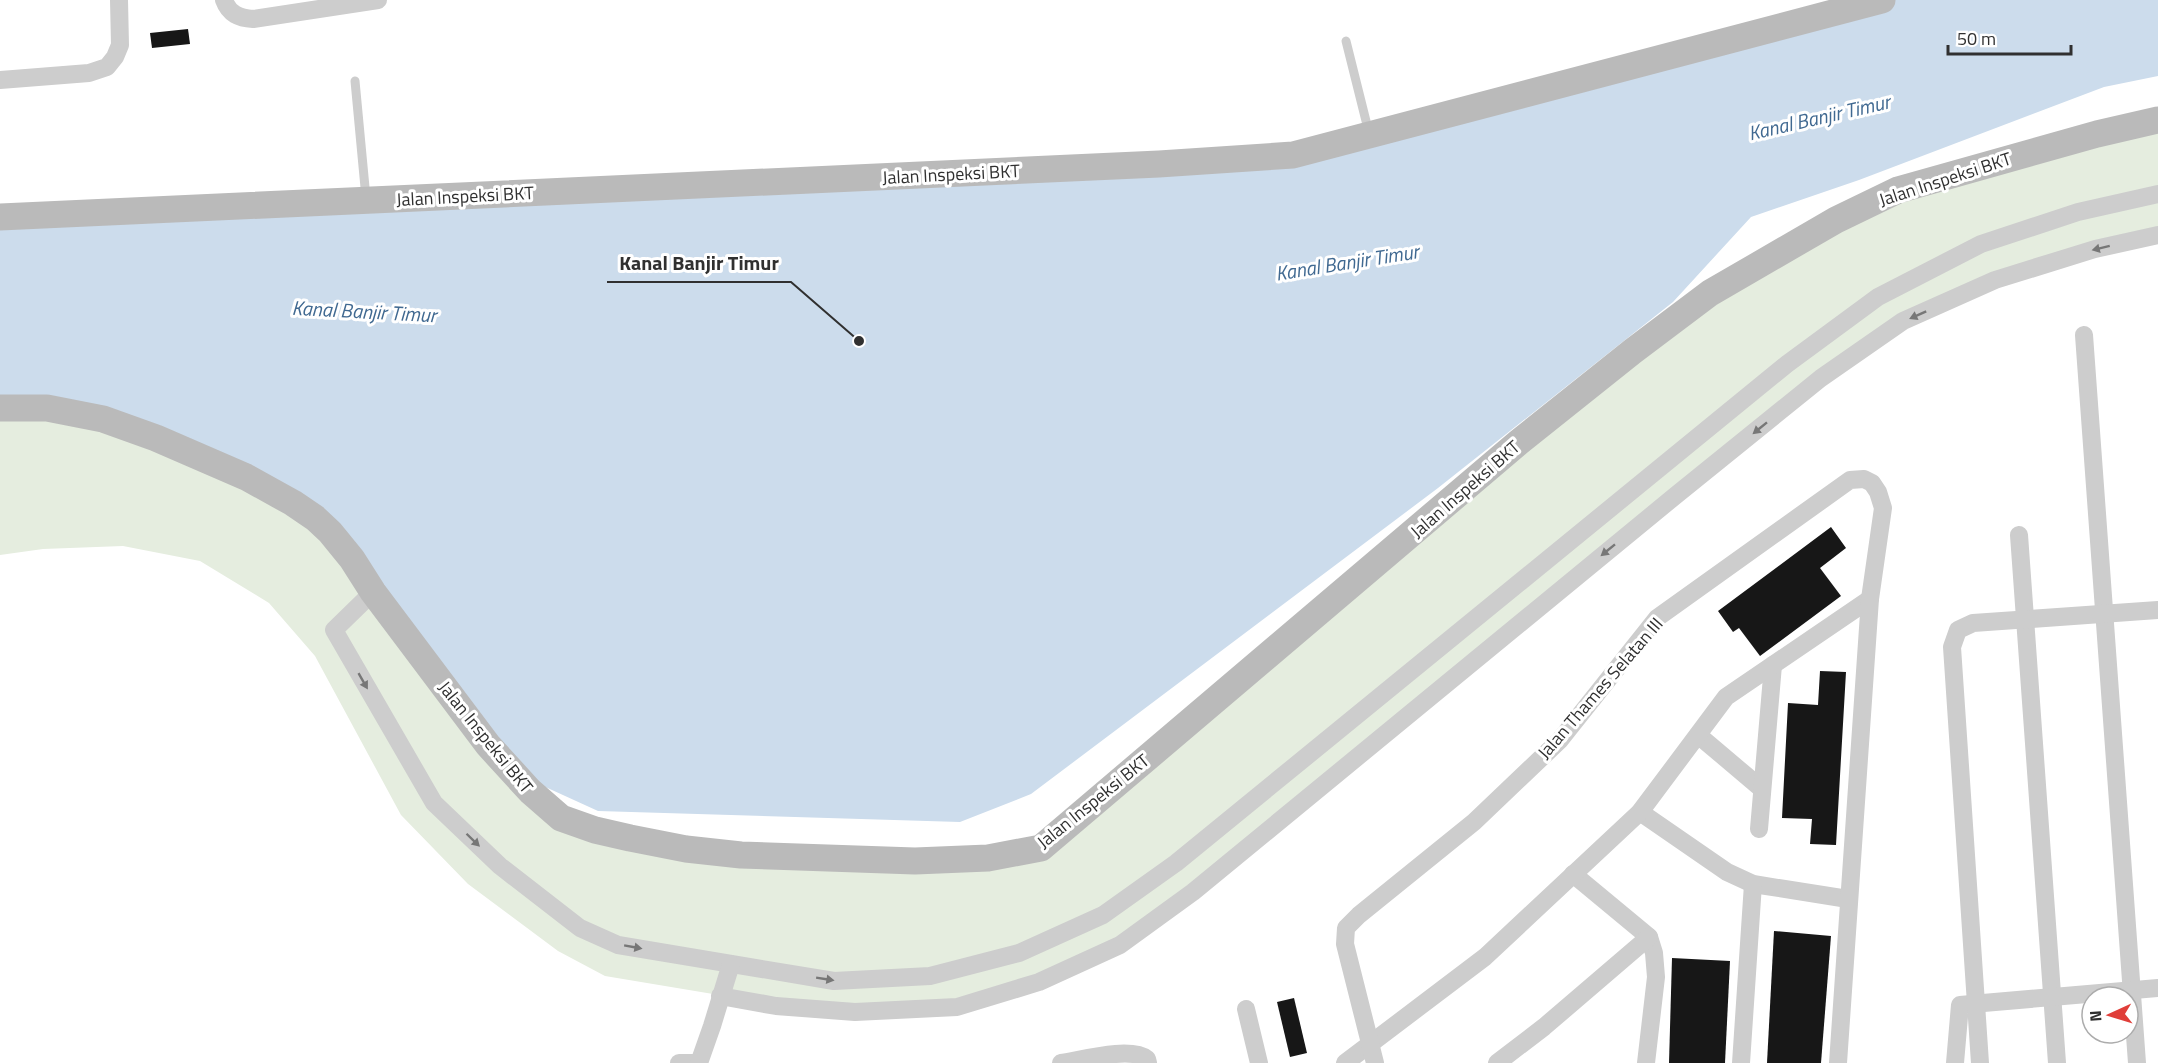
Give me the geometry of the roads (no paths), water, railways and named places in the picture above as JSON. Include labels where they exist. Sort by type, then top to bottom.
[{"type":"street","points":[[0,80],[89,73],[106,67],[115,57],[120,45],[119,0]]},
{"type":"street","points":[[224,0],[227,8],[235,15],[253,19],[378,0]]},
{"type":"street","name":"Jalan Inspeksi BKT","points":[[0,217],[1136,165],[1293,155],[1874,1]]},
{"type":"street","name":"Jalan Inspeksi BKT","points":[[0,408],[46,408],[103,419],[156,438],[246,477],[293,503],[330,532],[488,745],[530,791],[561,818],[595,830],[630,838],[686,849],[741,855],[915,861],[988,858],[1041,848],[1519,442],[1633,351],[1710,294],[1836,220],[1898,190],[2097,134],[2158,120]]},
{"type":"street","points":[[373,592],[334,630],[435,803],[500,866],[580,928],[618,945],[834,981],[930,976],[1019,953],[1103,915],[1176,863],[1787,364],[1878,297],[1981,244],[2078,212],[2158,194]]},
{"type":"street","points":[[720,996],[776,1006],[855,1012],[957,1006],[1039,982],[1120,945],[1192,892],[1821,378],[1903,321],[1995,280],[2095,249],[2158,235]]},
{"type":"street","points":[[2084,335],[2132,985]]},
{"type":"street","name":"Jalan Thames Selatan III","points":[[1370,1044],[1345,944],[1346,928],[1474,822],[1560,740],[1658,618],[1850,480],[1864,479],[1872,483],[1878,492],[1882,508],[1870,599]]},
{"type":"street","points":[[2019,535],[2057,1063]]},
{"type":"street","points":[[1345,1063],[1485,957],[1640,812],[1726,697],[1870,599]]},
{"type":"street","points":[[1838,1063],[1870,599]]},
{"type":"street","points":[[1980,1063],[1952,647],[1958,630],[1973,623],[2158,610]]},
{"type":"street","points":[[1759,829],[1773,665]]},
{"type":"street","points":[[1698,735],[1762,789]]},
{"type":"street","points":[[1640,812],[1727,872],[1753,884],[1848,899]]},
{"type":"street","points":[[1573,874],[1649,936],[1654,953],[1656,977],[1645,1063]]},
{"type":"street","points":[[1741,1063],[1753,884]]},
{"type":"street","points":[[1497,1063],[1544,1027],[1649,936]]},
{"type":"street","points":[[679,1063],[699,1063],[731,964]]},
{"type":"street","points":[[2140,989],[2158,988]]},
{"type":"street","points":[[1955,1063],[1960,1005],[2080,995]]},
{"type":"street","points":[[1245,1009],[1259,1063]]},
{"type":"street","points":[[1370,1044],[1375,1063]]},
{"type":"street","points":[[2136,1045],[2137,1063]]},
{"type":"street","points":[[1061,1063],[1119,1054],[1139,1054],[1147,1059],[1148,1063]]},
{"type":"lane","points":[[1346,41],[1369,133]]},
{"type":"lane","points":[[355,81],[366,201]]},
{"type":"water","points":[[1894,0],[2158,0],[2158,76],[2104,87],[1859,180],[1751,217],[1673,302],[1438,488],[1031,794],[960,822],[598,811],[541,785],[495,753],[330,532],[156,438],[0,410],[0,229],[1278,162]]},
{"type":"place","name":"Kanal Banjir Timur","points":[[859,341]]}]
